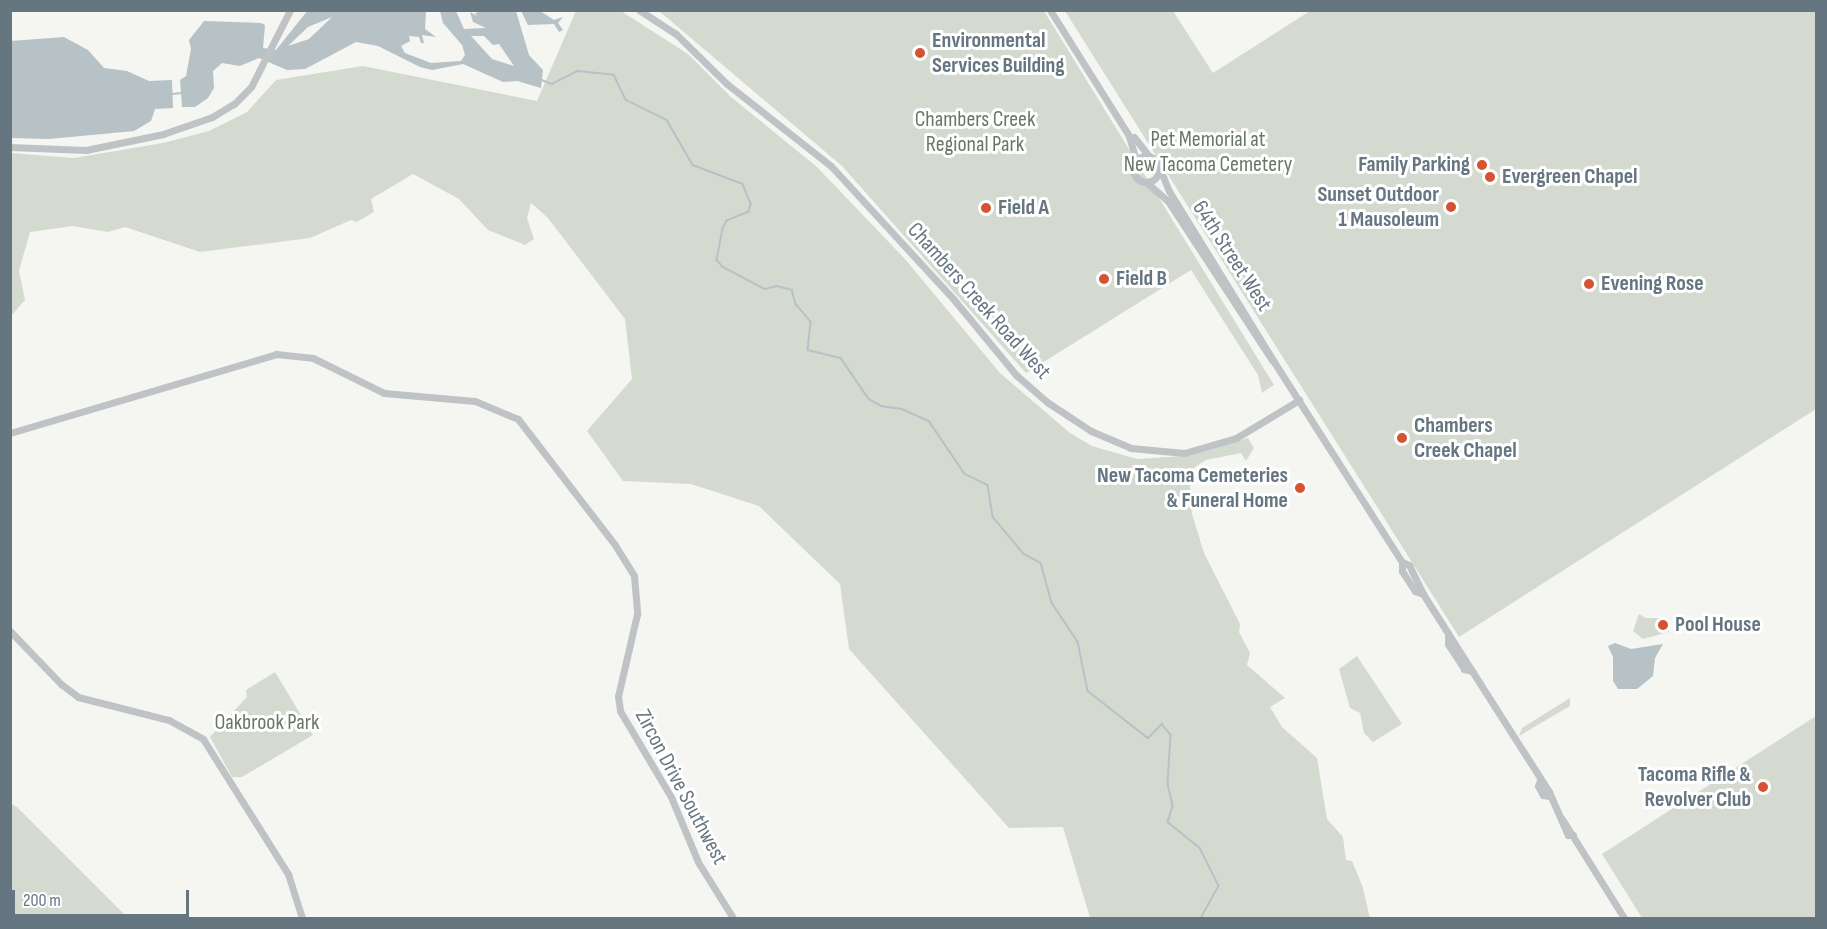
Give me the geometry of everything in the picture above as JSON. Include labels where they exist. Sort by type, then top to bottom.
[{"type":"street","points":[[10,147],[86,150],[194,124],[238,101],[266,61],[290,10]]},
{"type":"street","name":"Chambers Creek Road West","points":[[639,10],[676,34],[727,84],[831,166],[955,301],[1016,375],[1082,425],[1131,448],[1184,453],[1236,438],[1299,400]]},
{"type":"street","points":[[1050,10],[1129,136],[1136,161],[1134,175],[1146,182],[1155,179],[1160,169],[1149,156],[1056,10]]},
{"type":"street","points":[[1136,161],[1149,156]]},
{"type":"street","name":"64th Street West","points":[[1160,169],[1169,191],[1299,400]]},
{"type":"street","name":"64th Street West","points":[[1146,182],[1168,201],[1264,353],[1274,362]]},
{"type":"street","name":"Zircon Drive Southwest","points":[[10,433],[265,356],[300,354],[324,362],[372,389],[398,396],[488,404],[524,424],[615,545],[634,576],[638,607],[618,696],[621,711],[671,797],[698,862],[733,918]]},
{"type":"street","points":[[1299,400],[1402,561],[1409,565],[1423,594],[1624,918]]},
{"type":"street","points":[[10,631],[61,684],[78,697],[169,720],[203,739],[288,874],[302,918]]},
{"type":"green space","points":[[576,11],[621,11],[688,54],[731,97],[817,167],[904,258],[1000,373],[1070,433],[1092,446],[1137,459],[1184,456],[1248,438],[1254,448],[1246,461],[1241,453],[1206,460],[1189,471],[1192,514],[1204,553],[1240,624],[1239,632],[1250,653],[1247,665],[1285,698],[1270,707],[1282,727],[1317,758],[1327,819],[1343,837],[1346,860],[1352,861],[1362,885],[1370,918],[1090,918],[1063,827],[1009,828],[849,649],[840,584],[759,506],[691,484],[623,481],[587,431],[632,379],[625,319],[548,218],[531,203],[527,218],[534,239],[525,245],[488,230],[459,199],[413,174],[371,199],[374,212],[357,222],[351,220],[310,238],[200,252],[125,227],[108,232],[73,226],[30,232],[19,271],[25,300],[11,316],[11,153],[74,158],[163,143],[209,131],[247,112],[276,80],[363,66],[537,101]]},
{"type":"green space","name":"Chambers Creek Regional Park","points":[[659,11],[1044,11],[1274,385],[1262,393],[1258,375],[1191,270],[1026,373],[842,166]]},
{"type":"green space","name":"Pet Memorial at New Tacoma Cemetery","points":[[1065,11],[1173,11],[1213,73],[1310,11],[1816,11],[1816,409],[1459,637]]},
{"type":"green space","points":[[1639,614],[1646,618],[1667,618],[1669,632],[1643,639],[1633,631]]},
{"type":"green space","points":[[1357,656],[1402,724],[1373,742],[1364,733],[1360,713],[1350,708],[1339,669]]},
{"type":"green space","name":"Oakbrook Park","points":[[275,672],[313,735],[242,777],[232,777],[210,737],[247,697],[246,690]]},
{"type":"green space","points":[[1570,698],[1570,706],[1519,736],[1522,728]]},
{"type":"green space","name":"Tacoma Rifle & Revolver Club","points":[[1816,716],[1816,918],[1642,918],[1602,854]]},
{"type":"green space","points":[[11,804],[17,807],[128,918],[11,918]]},
{"type":"shaded area","points":[[308,10],[426,11],[425,29],[436,37],[422,35],[424,43],[421,43],[419,37],[409,36],[410,41],[401,46],[405,53],[431,63],[461,61],[465,55],[462,45],[443,23],[440,11],[456,11],[464,29],[486,28],[473,22],[470,12],[477,16],[475,13],[483,11],[516,11],[529,55],[543,70],[541,88],[517,81],[503,82],[463,64],[432,70],[420,67],[378,46],[356,42],[305,69],[287,70],[259,58],[240,66],[222,63],[213,71],[214,88],[208,98],[195,107],[182,107],[180,80],[186,76],[191,49],[189,40],[204,21],[261,23],[265,25],[263,48],[276,50]],"holes":[[[332,17],[309,39],[288,46],[308,27]],[[471,36],[484,36],[493,45],[499,44],[514,66],[492,59]]]},
{"type":"shaded area","points":[[521,11],[540,11],[554,20],[563,17],[558,23],[563,30],[559,32],[554,24],[528,25]]},
{"type":"shaded area","points":[[64,37],[88,50],[104,68],[127,71],[149,81],[172,80],[173,108],[155,109],[151,121],[134,131],[49,139],[11,138],[11,41]]},
{"type":"shaded area","points":[[1615,643],[1631,649],[1663,644],[1655,658],[1653,676],[1637,689],[1618,689],[1613,681],[1613,657],[1608,646]]},
{"type":"waterway","points":[[542,80],[552,84],[578,71],[614,75],[626,100],[667,120],[693,165],[743,184],[751,204],[749,212],[727,221],[723,229],[717,260],[723,267],[765,289],[777,286],[792,290],[796,304],[811,322],[808,350],[841,358],[869,399],[881,406],[902,409],[929,421],[965,474],[988,485],[993,517],[1024,554],[1041,563],[1052,603],[1078,642],[1088,691],[1148,738],[1162,724],[1171,735],[1168,784],[1173,806],[1168,822],[1200,848],[1219,886],[1201,918]]},
{"type":"waterway","points":[[172,94],[181,93]]},
{"type":"place","name":"Environmental Services Building","points":[[920,53]]},
{"type":"place","name":"Family Parking","points":[[1482,165]]},
{"type":"place","name":"Evergreen Chapel","points":[[1490,177]]},
{"type":"place","name":"Sunset Outdoor 1 Mausoleum","points":[[1451,207]]},
{"type":"place","name":"Field A","points":[[986,208]]},
{"type":"place","name":"Field B","points":[[1104,279]]},
{"type":"place","name":"Evening Rose","points":[[1589,284]]},
{"type":"place","name":"Chambers Creek Chapel","points":[[1402,438]]},
{"type":"place","name":"New Tacoma Cemeteries & Funeral Home","points":[[1300,488]]},
{"type":"place","name":"Pool House","points":[[1663,625]]},
{"type":"place","name":"Tacoma Rifle & Revolver Club","points":[[1763,787]]}]
